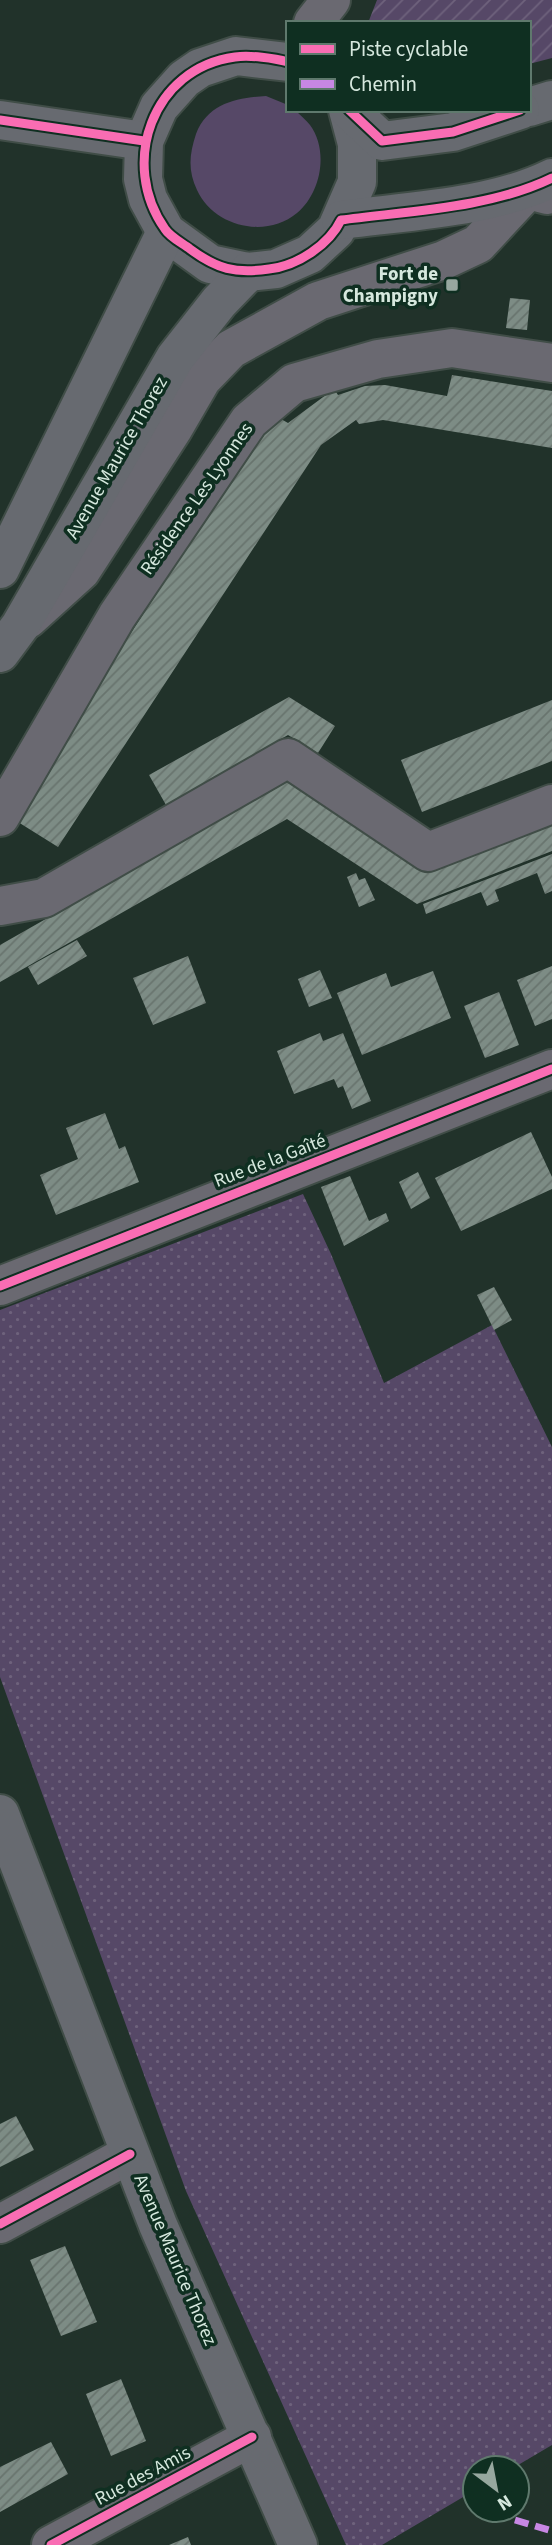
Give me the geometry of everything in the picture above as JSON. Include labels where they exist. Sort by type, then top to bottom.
[{"type":"main road","points":[[286,60],[236,57],[200,68],[184,79],[159,107],[144,141],[143,179],[148,199],[166,232],[210,264],[248,272],[276,269],[310,254],[336,230],[358,182],[357,144],[349,112]]},
{"type":"main road","points":[[531,106],[552,100]]},
{"type":"main road","points":[[350,112],[382,141],[453,132],[514,112]]},
{"type":"main road","points":[[0,120],[144,141]]},
{"type":"main road","points":[[341,219],[460,204],[544,188]]},
{"type":"main road","points":[[0,569],[166,232]]},
{"type":"main road","name":"Avenue Maurice Thorez","points":[[10,639],[175,358],[219,302],[248,272]]},
{"type":"main road","name":"Avenue Maurice Thorez","points":[[0,1814],[130,2154],[298,2545]]},
{"type":"street","points":[[315,21],[331,0]]},
{"type":"street","points":[[10,639],[81,571],[173,429],[202,379],[231,349],[318,301],[444,260],[478,244],[544,188]]},
{"type":"street","points":[[248,272],[318,301]]},
{"type":"street","name":"Résidence Les Lyonnes","points":[[0,817],[117,616],[202,490],[249,421],[294,383],[378,359],[452,348],[552,363]]},
{"type":"street","points":[[0,906],[44,898],[288,758],[428,852],[552,804]]},
{"type":"street","name":"Rue de la Gaîté","points":[[0,1286],[552,1069]]},
{"type":"street","points":[[0,2224],[130,2154]]},
{"type":"street","name":"Rue des Amis","points":[[51,2545],[252,2437]]},
{"type":"shaded area","points":[[377,0],[552,0],[552,58],[531,63],[531,21],[369,21]]},
{"type":"shaded area","points":[[266,96],[286,104],[286,112],[297,112],[310,125],[319,147],[320,171],[312,194],[297,213],[271,226],[242,225],[215,213],[205,203],[192,176],[192,149],[201,124],[216,109],[245,98]]},
{"type":"shaded area","points":[[303,1194],[331,1254],[384,1383],[492,1325],[552,1447],[552,2445],[531,2457],[531,2454],[461,2454],[461,2498],[382,2545],[346,2545],[186,2191],[0,1677],[0,1310]]},
{"type":"building","points":[[510,298],[530,300],[527,330],[506,328]]},
{"type":"building","points":[[452,375],[552,391],[552,448],[383,420],[359,424],[356,420],[321,445],[58,847],[10,817],[274,415],[288,423],[334,389],[338,395],[365,386],[385,385],[447,396]]},
{"type":"building","points":[[289,697],[335,726],[318,753],[288,735],[166,805],[149,775]]},
{"type":"building","points":[[552,700],[552,761],[422,812],[401,760]]},
{"type":"building","points":[[287,782],[420,869],[552,817],[552,851],[417,904],[287,819],[0,982],[0,945]]},
{"type":"building","points":[[552,854],[552,891],[545,894],[537,873],[495,890],[499,901],[487,906],[481,892],[426,914],[423,904]]},
{"type":"building","points":[[356,873],[359,880],[365,878],[375,900],[359,907],[347,877]]},
{"type":"building","points":[[77,940],[87,956],[38,985],[28,967]]},
{"type":"building","points":[[188,956],[206,1003],[153,1025],[133,978]]},
{"type":"building","points":[[552,966],[552,1019],[535,1026],[517,980]]},
{"type":"building","points":[[320,970],[332,998],[309,1007],[298,979]]},
{"type":"building","points":[[433,971],[451,1018],[362,1055],[337,993],[386,973],[391,987]]},
{"type":"building","points":[[499,992],[519,1045],[485,1058],[464,1006]]},
{"type":"building","points":[[320,1033],[323,1041],[343,1033],[371,1101],[352,1109],[343,1086],[338,1088],[334,1079],[294,1094],[277,1051]]},
{"type":"building","points":[[105,1113],[119,1149],[125,1146],[139,1182],[56,1215],[40,1175],[78,1159],[66,1128]]},
{"type":"building","points":[[531,1132],[552,1177],[552,1189],[461,1231],[435,1178]]},
{"type":"building","points":[[418,1172],[430,1198],[411,1209],[399,1182]]},
{"type":"building","points":[[350,1176],[369,1221],[386,1213],[389,1221],[344,1246],[321,1187]]},
{"type":"building","points":[[494,1287],[512,1320],[494,1330],[477,1295]]},
{"type":"building","points":[[16,2116],[34,2150],[0,2167],[0,2124]]},
{"type":"building","points":[[65,2246],[97,2322],[61,2336],[30,2260]]},
{"type":"building","points":[[121,2379],[146,2441],[111,2456],[86,2394]]},
{"type":"building","points":[[51,2442],[68,2474],[0,2512],[0,2467]]},
{"type":"building","points":[[188,2537],[191,2545],[169,2545]]},
{"type":"marked path","points":[[528,2524],[552,2531]]},
{"type":"cycle path","points":[[286,62],[241,56],[206,65],[183,79],[164,99],[152,123],[145,149],[145,176],[151,203],[170,235],[218,265],[246,271],[280,267],[311,253],[329,238],[341,220],[476,202],[503,196],[552,178]]},
{"type":"cycle path","points":[[351,112],[382,141],[453,132],[514,112]]},
{"type":"cycle path","points":[[0,120],[144,141]]},
{"type":"cycle path","points":[[0,1286],[552,1069]]},
{"type":"cycle path","points":[[0,2224],[130,2154]]},
{"type":"cycle path","points":[[51,2545],[252,2437]]},
{"type":"place","name":"Fort de Champigny","points":[[452,285]]}]
